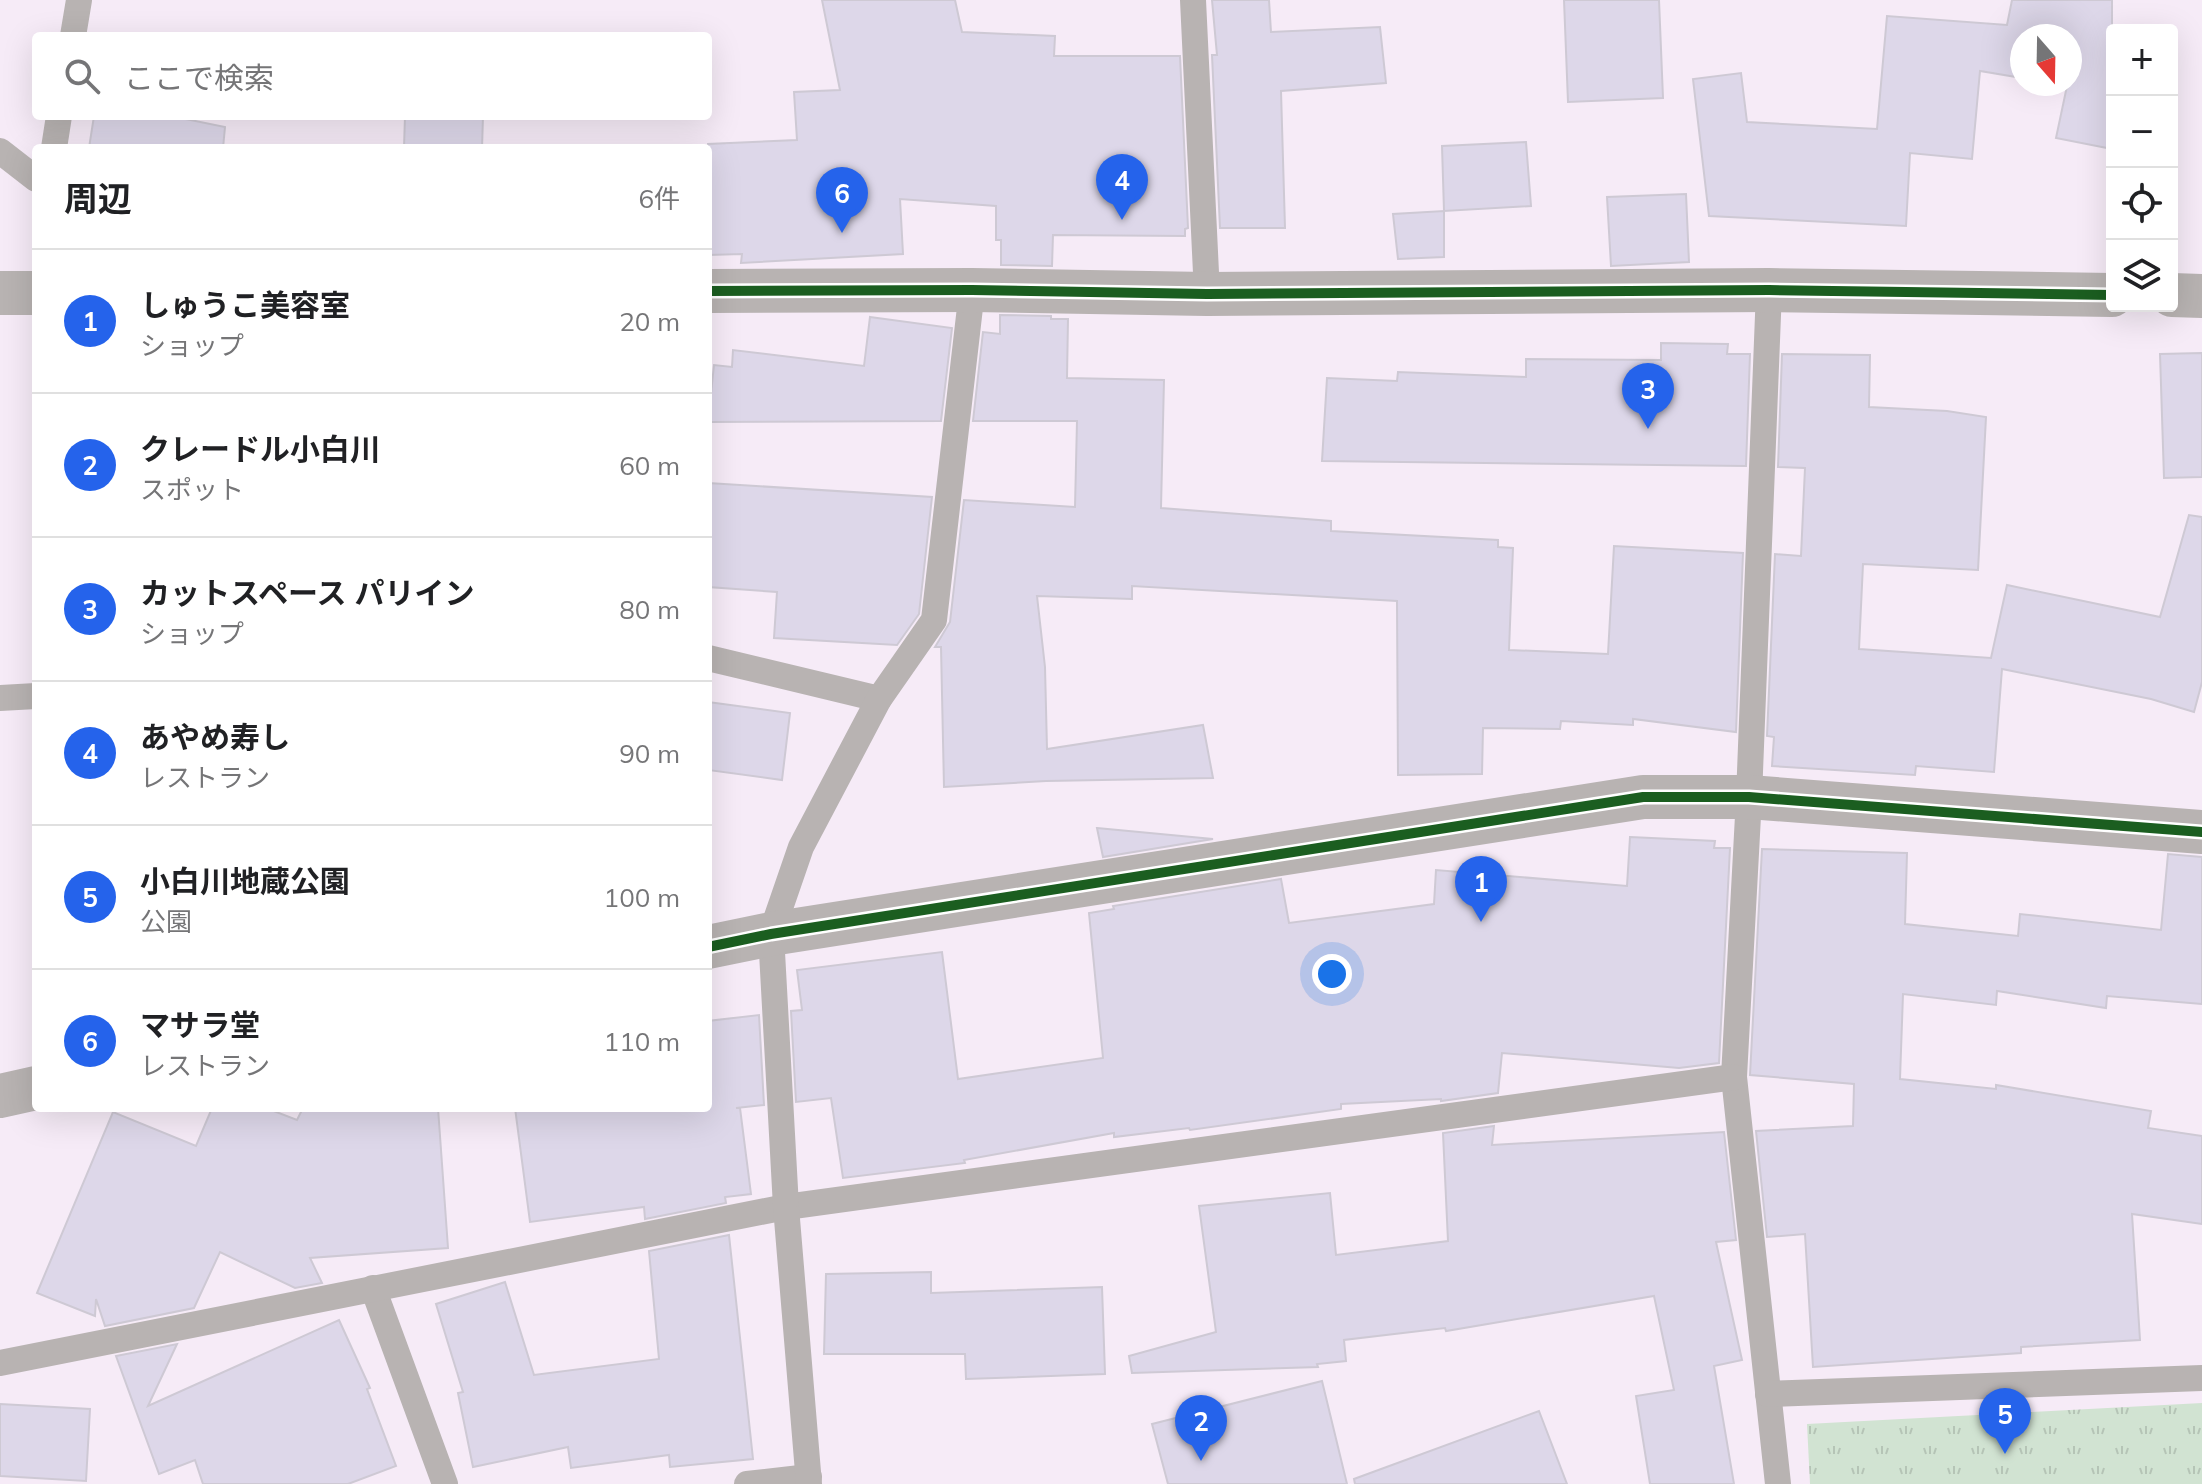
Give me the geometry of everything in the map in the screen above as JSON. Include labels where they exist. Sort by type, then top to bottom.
[{"type":"street","points":[[712,291],[972,290],[1207,294],[1769,290],[2106,295]]},
{"type":"street","points":[[0,293],[32,293]]},
{"type":"street","points":[[2178,295],[2202,296]]},
{"type":"street","points":[[712,946],[771,934],[1643,797],[1749,797],[2202,832]]},
{"type":"street","points":[[0,1096],[32,1089]]},
{"type":"lane","points":[[74,32],[79,0]]},
{"type":"lane","points":[[1193,0],[1207,294]]},
{"type":"lane","points":[[55,144],[58,120]]},
{"type":"lane","points":[[0,151],[32,176]]},
{"type":"lane","points":[[747,1484],[809,1480],[786,1207],[771,934],[801,847],[879,699],[934,620],[972,290]]},
{"type":"lane","points":[[1769,290],[1749,797],[1734,1077],[1778,1484]]},
{"type":"lane","points":[[712,659],[879,699]]},
{"type":"lane","points":[[0,698],[32,696]]},
{"type":"lane","points":[[0,1363],[786,1207],[1734,1077]]},
{"type":"lane","points":[[373,1288],[445,1484]]},
{"type":"lane","points":[[1768,1394],[2202,1378]]},
{"type":"green space","points":[[2202,1403],[2202,1484],[1810,1484],[1807,1424]]},
{"type":"building","points":[[822,0],[955,0],[962,32],[1055,36],[1054,56],[1180,56],[1188,228],[1185,229],[1185,236],[1053,235],[1052,266],[1001,265],[1001,240],[996,240],[996,206],[900,199],[903,254],[741,263],[742,254],[712,255],[712,144],[708,144],[797,140],[794,92],[840,90]]},
{"type":"building","points":[[1212,0],[1269,0],[1271,32],[1380,27],[1386,83],[1281,91],[1285,228],[1220,228],[1212,55],[1217,55]]},
{"type":"building","points":[[1564,0],[1659,0],[1663,98],[1568,102]]},
{"type":"building","points":[[2012,0],[2112,0],[2112,24],[2106,24],[2106,148],[2056,138],[2065,96],[2082,96],[2082,24],[2010,24],[2010,76],[1980,71],[1972,159],[1910,153],[1906,226],[1709,216],[1693,79],[1741,73],[1747,122],[1877,129],[1887,16],[2007,25]]},
{"type":"building","points":[[93,120],[191,120],[225,127],[223,144],[90,144]]},
{"type":"building","points":[[405,120],[483,120],[482,144],[404,144]]},
{"type":"building","points":[[1526,142],[1531,206],[1444,211],[1442,146]]},
{"type":"building","points":[[1686,194],[1689,262],[1611,266],[1607,197]]},
{"type":"building","points":[[1444,211],[1444,257],[1398,259],[1393,214]]},
{"type":"building","points":[[1000,315],[1068,319],[1067,378],[1164,380],[1161,508],[1331,521],[1331,531],[1498,540],[1498,547],[1513,548],[1509,650],[1608,654],[1614,546],[1743,553],[1736,732],[1633,719],[1633,725],[1561,721],[1560,729],[1483,728],[1482,774],[1398,775],[1397,601],[1132,586],[1132,599],[1037,596],[1045,667],[1047,749],[1203,725],[1213,778],[1046,781],[944,787],[941,647],[935,647],[950,622],[964,500],[1075,507],[1077,421],[973,421],[983,332],[1000,334]]},
{"type":"building","points":[[870,317],[952,328],[941,421],[712,422],[714,365],[732,367],[733,350],[864,366]]},
{"type":"building","points":[[1661,343],[1728,344],[1727,354],[1750,354],[1746,466],[1322,461],[1327,378],[1397,381],[1398,372],[1526,377],[1526,359],[1661,360]]},
{"type":"building","points":[[2202,353],[2202,477],[2164,478],[2160,354]]},
{"type":"building","points":[[1782,354],[1870,355],[1869,407],[1947,411],[1986,417],[1978,570],[1863,564],[1859,649],[1991,658],[2007,585],[2160,617],[2189,515],[2202,517],[2202,682],[2194,712],[2151,699],[2002,669],[1994,772],[1916,766],[1915,775],[1772,766],[1774,737],[1767,736],[1775,554],[1801,556],[1805,468],[1778,467]]},
{"type":"building","points":[[712,483],[932,497],[919,614],[897,645],[774,638],[777,592],[712,587]]},
{"type":"building","points":[[712,703],[790,713],[782,780],[712,771]]},
{"type":"building","points":[[1097,828],[1213,839],[1103,857]]},
{"type":"building","points":[[1630,837],[1715,841],[1714,848],[1730,848],[1719,1063],[1679,1068],[1502,1053],[1498,1093],[1441,1101],[1341,1104],[1341,1109],[1190,1130],[1114,1137],[1114,1133],[964,1160],[965,1163],[843,1178],[831,1098],[796,1102],[791,1011],[802,1010],[797,970],[942,952],[958,1079],[1103,1058],[1089,913],[1114,909],[1113,906],[1281,879],[1289,923],[1434,904],[1436,870],[1627,886]]},
{"type":"building","points":[[1762,849],[1907,853],[1905,924],[2018,936],[2020,914],[2161,930],[2168,854],[2202,857],[2202,1004],[2107,996],[2106,1008],[1997,991],[1996,1005],[1903,994],[1900,1079],[1996,1089],[1996,1085],[2151,1111],[2148,1128],[2202,1136],[2202,1224],[2132,1214],[2140,1340],[2021,1347],[2021,1353],[1813,1367],[1805,1234],[1767,1237],[1756,1131],[1853,1126],[1854,1084],[1750,1075]]},
{"type":"building","points":[[759,1015],[764,1105],[736,1108],[740,1108],[751,1194],[725,1197],[726,1203],[645,1219],[644,1207],[530,1222],[516,1112],[712,1112],[712,1021]]},
{"type":"building","points":[[113,1112],[196,1146],[210,1112],[276,1112],[297,1120],[301,1112],[438,1112],[448,1248],[310,1258],[322,1283],[295,1288],[220,1252],[194,1308],[105,1326],[96,1299],[95,1316],[37,1293]]},
{"type":"building","points":[[1494,1126],[1492,1145],[1724,1132],[1736,1240],[1716,1242],[1742,1360],[1714,1366],[1734,1484],[1650,1484],[1636,1396],[1674,1390],[1654,1296],[1446,1331],[1445,1328],[1344,1340],[1346,1361],[1317,1364],[1318,1367],[1132,1373],[1129,1356],[1216,1332],[1199,1206],[1330,1193],[1336,1255],[1448,1241],[1443,1133]]},
{"type":"building","points":[[729,1235],[753,1459],[670,1467],[669,1455],[571,1468],[568,1447],[473,1467],[458,1393],[463,1392],[436,1304],[505,1282],[534,1375],[659,1359],[649,1251]]},
{"type":"building","points":[[931,1272],[931,1293],[1102,1287],[1105,1374],[966,1379],[965,1354],[824,1354],[826,1274]]},
{"type":"building","points":[[339,1320],[370,1388],[367,1389],[396,1466],[348,1484],[203,1484],[195,1460],[159,1474],[116,1356],[177,1344],[148,1406]]},
{"type":"building","points":[[1322,1381],[1347,1484],[1168,1484],[1152,1424]]},
{"type":"building","points":[[0,1404],[90,1409],[86,1481],[0,1476]]},
{"type":"building","points":[[1539,1411],[1567,1484],[1355,1484],[1354,1479]]},
{"type":"cycle path","points":[[712,291],[972,290],[1207,294],[1769,290],[2106,295]]},
{"type":"cycle path","points":[[712,946],[771,934],[1643,797],[1749,797],[2202,832]]},
{"type":"place","name":"あやめ寿し","points":[[1122,220]]},
{"type":"place","name":"マサラ堂","points":[[842,233]]},
{"type":"place","name":"カットスペース パリイン","points":[[1648,429]]},
{"type":"place","name":"しゅうこ美容室","points":[[1481,922]]},
{"type":"place","name":"小白川地蔵公園","points":[[2005,1454]]},
{"type":"place","name":"クレードル小白川","points":[[1201,1461]]}]
